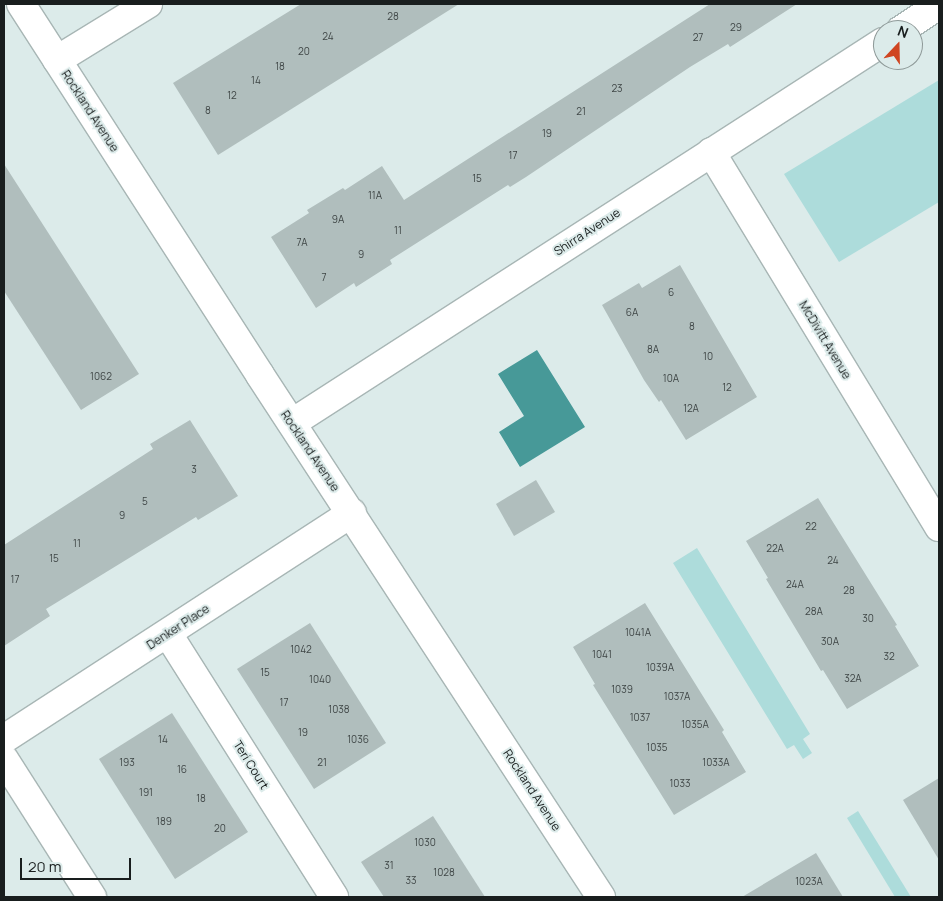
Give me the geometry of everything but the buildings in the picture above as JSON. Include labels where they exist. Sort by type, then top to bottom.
[{"type":"street","name":"Rockland Avenue","points":[[21,4],[601,897]]},
{"type":"street","points":[[57,60],[148,4]]},
{"type":"street","points":[[916,20],[939,5]]},
{"type":"street","name":"Shirra Avenue","points":[[292,422],[873,48]]},
{"type":"street","name":"McDivitt Avenue","points":[[711,152],[939,527]]},
{"type":"street","name":"Denker Place","points":[[4,738],[168,634],[352,513]]},
{"type":"street","name":"Teri Court","points":[[168,634],[334,897]]},
{"type":"street","points":[[4,759],[92,897]]},
{"type":"shaded area","points":[[939,80],[939,202],[839,262],[784,174]]},
{"type":"shaded area","points":[[537,350],[585,427],[520,467],[499,432],[524,416],[498,374]]},
{"type":"shaded area","points":[[697,548],[810,734],[803,739],[812,753],[803,759],[794,745],[787,749],[673,563]]},
{"type":"shaded area","points":[[858,811],[911,897],[895,897],[847,818]]}]
